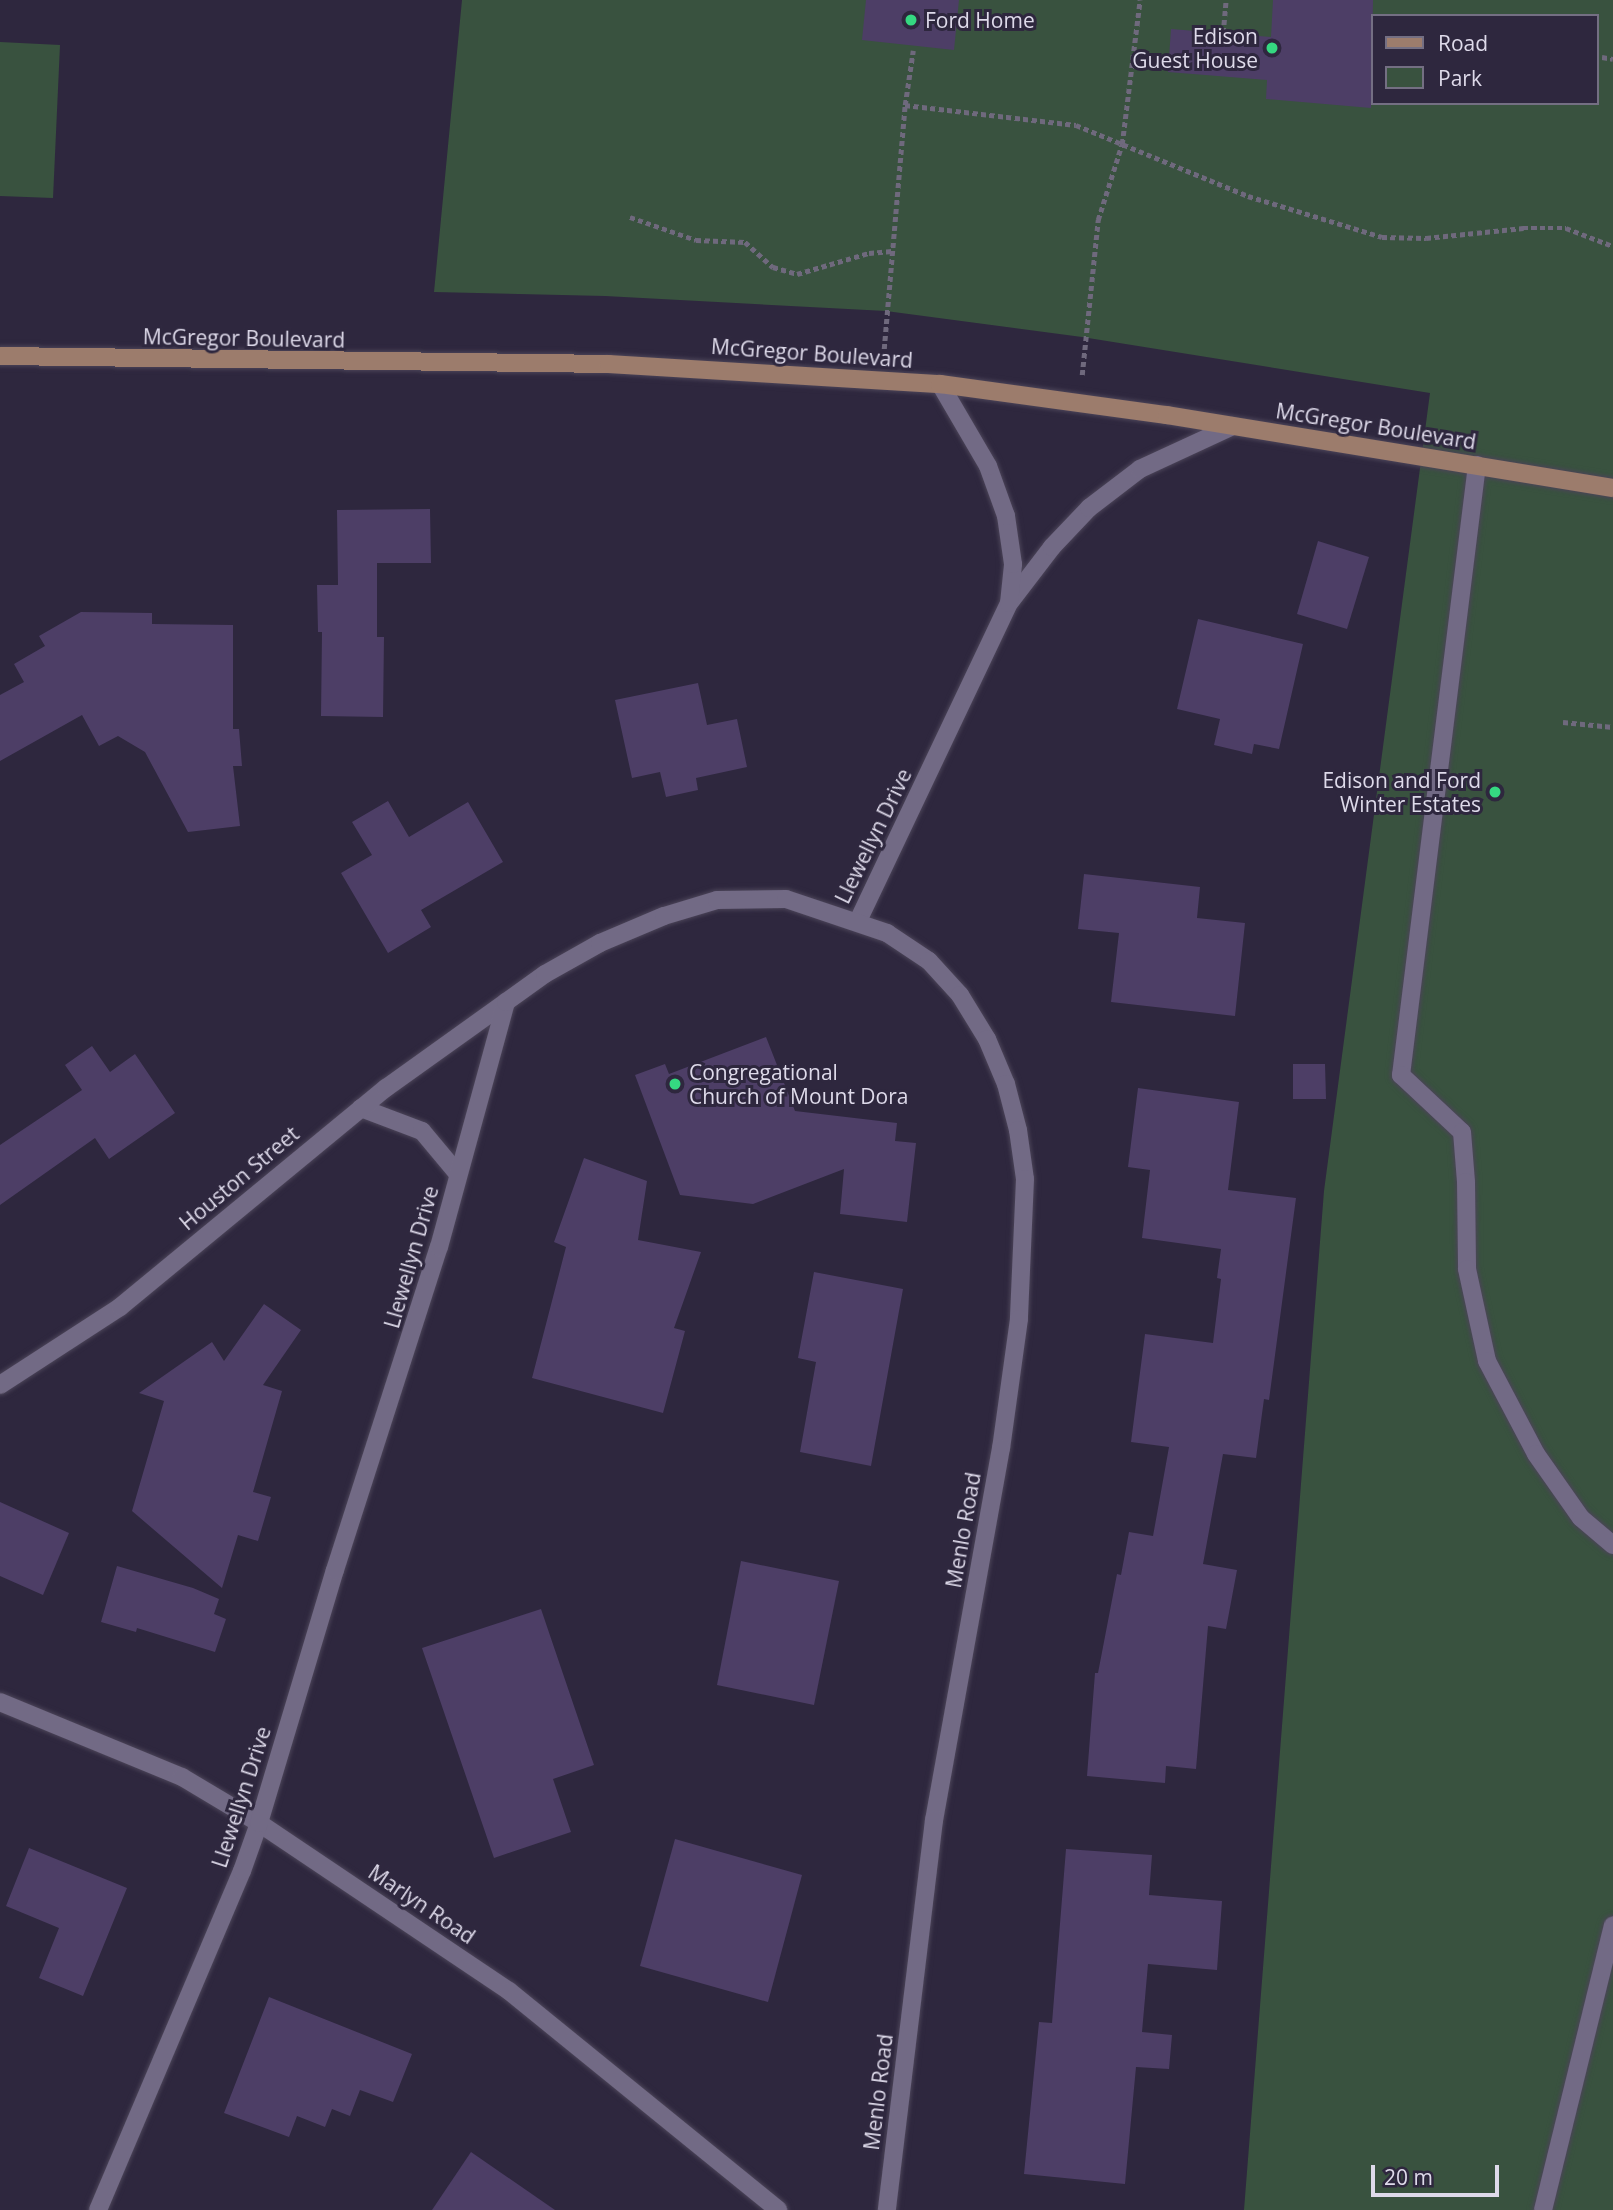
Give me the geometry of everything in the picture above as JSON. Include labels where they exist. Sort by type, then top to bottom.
[{"type":"main road","name":"McGregor Boulevard","points":[[0,356],[609,364],[940,384],[1233,426],[1613,488]]},
{"type":"street","name":"Llewellyn Drive","points":[[940,384],[988,466],[1006,516],[1013,564],[1009,603]]},
{"type":"street","name":"Llewellyn Drive","points":[[98,2210],[242,1871],[259,1823],[335,1570],[439,1247],[506,1002],[545,974],[600,943],[664,916],[717,900],[786,899],[858,921],[1009,603],[1052,547],[1089,508],[1140,469],[1233,426]]},
{"type":"street","points":[[1477,465],[1401,1075],[1462,1132],[1466,1182],[1467,1269],[1486,1362],[1536,1454],[1581,1518],[1613,1545]]},
{"type":"street","name":"Menlo Road","points":[[858,921],[887,933],[929,961],[960,995],[988,1039],[1006,1084],[1018,1130],[1025,1179],[1019,1319],[1001,1448],[934,1820],[887,2210]]},
{"type":"street","name":"Houston Street","points":[[0,1385],[120,1307],[361,1108],[506,1002]]},
{"type":"street","points":[[361,1108],[422,1131],[458,1174]]},
{"type":"street","name":"Marlyn Road","points":[[0,1702],[182,1777],[259,1823],[509,1991],[778,2210]]},
{"type":"street","points":[[1543,2210],[1613,1925]]},
{"type":"path","points":[[1079,403],[1098,220],[1122,144],[1140,0]]},
{"type":"path","points":[[1223,33],[1226,0]]},
{"type":"path","points":[[882,380],[905,105],[913,51]]},
{"type":"path","points":[[1133,55],[1169,58]]},
{"type":"path","points":[[1602,57],[1613,59]]},
{"type":"path","points":[[905,105],[1076,125],[1248,196],[1382,237],[1426,238],[1523,228],[1566,228],[1613,246]]},
{"type":"path","points":[[631,217],[696,240],[745,242],[773,267],[797,274],[869,253],[892,251]]},
{"type":"path","points":[[1563,722],[1613,727]]},
{"type":"green space","name":"Edison and Ford Winter Estates","points":[[462,0],[1613,0],[1613,2210],[1244,2210],[1324,1191],[1430,393],[1082,337],[886,311],[605,296],[434,292]]},
{"type":"green space","points":[[0,42],[60,45],[53,198],[0,196]]},
{"type":"building","name":"Ford Home","points":[[866,0],[959,0],[954,50],[862,40]]},
{"type":"building","name":"Edison Guest House","points":[[1273,0],[1373,0],[1371,108],[1266,99],[1267,80],[1168,72],[1171,29],[1271,37]]},
{"type":"building","points":[[430,509],[431,563],[377,563],[377,637],[384,637],[383,717],[321,716],[322,632],[318,632],[317,585],[338,585],[337,510]]},
{"type":"building","points":[[1318,541],[1369,557],[1347,629],[1297,614]]},
{"type":"building","points":[[81,612],[152,613],[152,624],[233,625],[233,729],[239,729],[242,766],[233,766],[240,826],[188,832],[145,752],[118,736],[99,746],[82,715],[0,761],[0,695],[24,682],[14,664],[45,646],[39,636]]},
{"type":"building","points":[[1198,619],[1303,644],[1279,749],[1254,744],[1252,754],[1214,745],[1220,719],[1177,709]]},
{"type":"building","points":[[698,683],[707,725],[737,719],[747,767],[696,778],[698,790],[666,797],[660,772],[632,778],[615,700]]},
{"type":"building","points":[[388,801],[409,837],[468,802],[503,862],[421,910],[431,927],[388,953],[341,873],[372,855],[352,822]]},
{"type":"building","points":[[1084,874],[1200,887],[1197,918],[1245,923],[1235,1016],[1111,1002],[1119,933],[1078,929]]},
{"type":"building","points":[[766,1037],[795,1111],[897,1123],[895,1141],[916,1143],[907,1222],[840,1214],[844,1169],[753,1204],[680,1195],[635,1075],[665,1064],[669,1074]]},
{"type":"building","points":[[92,1046],[110,1072],[135,1054],[175,1113],[109,1159],[95,1138],[0,1205],[0,1145],[82,1090],[65,1065]]},
{"type":"building","points":[[1293,1064],[1325,1064],[1326,1099],[1293,1099]]},
{"type":"building","points":[[1138,1088],[1239,1102],[1228,1190],[1296,1198],[1269,1400],[1264,1399],[1256,1458],[1223,1454],[1203,1564],[1237,1570],[1226,1629],[1208,1626],[1196,1769],[1166,1766],[1165,1783],[1087,1776],[1095,1673],[1098,1673],[1117,1574],[1121,1575],[1129,1532],[1153,1536],[1169,1447],[1131,1442],[1145,1334],[1213,1343],[1221,1279],[1217,1278],[1221,1249],[1142,1238],[1150,1170],[1128,1167]]},
{"type":"building","points":[[584,1158],[647,1181],[638,1240],[701,1252],[674,1328],[685,1331],[663,1413],[532,1378],[566,1247],[554,1242]]},
{"type":"building","points":[[814,1272],[903,1289],[871,1466],[800,1452],[816,1362],[798,1358]]},
{"type":"building","points":[[264,1304],[301,1330],[263,1385],[282,1391],[253,1492],[271,1497],[258,1541],[238,1535],[222,1588],[132,1511],[164,1401],[139,1393],[212,1342],[224,1361]]},
{"type":"building","points":[[0,1502],[69,1533],[43,1595],[0,1576]]},
{"type":"building","points":[[741,1561],[839,1581],[814,1705],[717,1685]]},
{"type":"building","points":[[117,1566],[193,1588],[219,1599],[214,1614],[226,1619],[215,1652],[137,1628],[136,1632],[101,1622]]},
{"type":"building","points":[[541,1609],[594,1765],[553,1779],[571,1832],[494,1858],[422,1648]]},
{"type":"building","points":[[675,1839],[802,1875],[768,2002],[640,1966]]},
{"type":"building","points":[[29,1848],[127,1888],[83,1996],[39,1978],[59,1928],[6,1906]]},
{"type":"building","points":[[1066,1849],[1152,1855],[1149,1895],[1222,1901],[1217,1970],[1148,1964],[1142,2032],[1172,2035],[1169,2069],[1136,2067],[1125,2184],[1024,2174],[1039,2022],[1052,2023]]},
{"type":"building","points":[[269,1997],[412,2054],[393,2102],[360,2090],[350,2116],[332,2109],[325,2127],[297,2116],[289,2137],[224,2113]]},
{"type":"building","points":[[471,2152],[555,2210],[432,2210]]},
{"type":"place","name":"Ford Home","points":[[911,20]]},
{"type":"place","name":"Edison Guest House","points":[[1272,48]]},
{"type":"place","name":"Edison and Ford Winter Estates","points":[[1495,792]]},
{"type":"place","name":"Congregational Church of Mount Dora","points":[[675,1084]]}]
